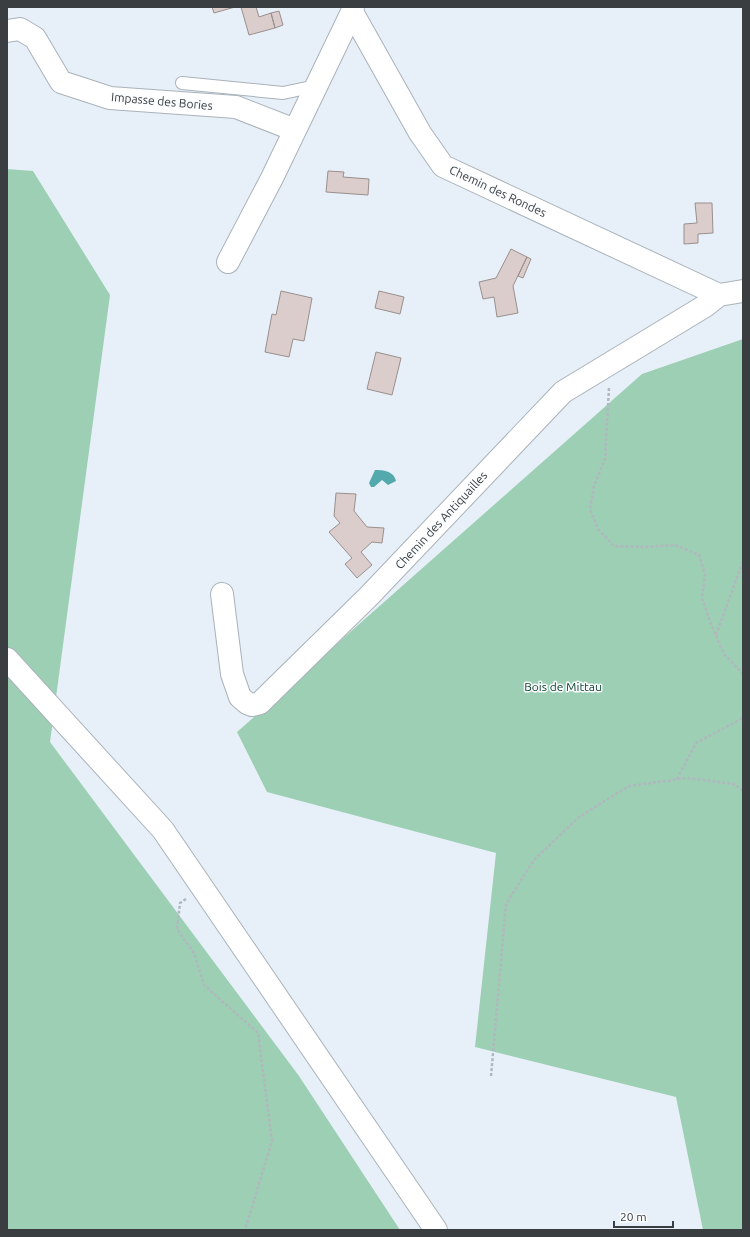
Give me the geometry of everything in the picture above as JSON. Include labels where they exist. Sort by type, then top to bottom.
[{"type":"street","points":[[228,262],[272,178],[352,9]]},
{"type":"street","name":"Chemin des Rondes","points":[[352,9],[420,133],[443,166],[719,296]]},
{"type":"street","name":"Impasse des Bories","points":[[7,31],[20,29],[35,38],[62,82],[110,98],[236,107],[295,130]]},
{"type":"street","name":"Chemin des Antiquailles","points":[[222,594],[232,674],[240,696],[246,703],[260,703],[369,596],[563,392],[719,296],[743,291]]},
{"type":"street","points":[[7,659],[162,830],[436,1230]]},
{"type":"lane","points":[[182,83],[283,93],[316,86]]},
{"type":"path","points":[[610,363],[605,459],[594,486],[590,509],[598,529],[614,546],[646,547],[675,545],[699,555],[705,574],[702,598],[716,636],[724,654],[743,674]]},
{"type":"path","points":[[716,636],[743,561]]},
{"type":"path","points":[[676,779],[696,743],[743,718]]},
{"type":"path","points":[[491,1076],[506,904],[534,860],[579,817],[629,786],[687,778],[734,784],[743,791]]},
{"type":"path","points":[[202,888],[180,903],[178,929],[194,953],[204,985],[258,1033],[272,1141],[245,1230]]},
{"type":"green space","points":[[7,169],[33,171],[110,295],[50,742],[299,1076],[400,1230],[7,1230]]},
{"type":"green space","name":"Bois de Mittau","points":[[743,339],[743,1230],[703,1230],[676,1097],[475,1047],[496,853],[267,792],[237,732],[642,374]]},
{"type":"water","points":[[375,470],[391,473],[396,481],[388,485],[382,480],[374,487],[371,487],[369,483]]},
{"type":"building","points":[[212,7],[235,7],[214,13]]},
{"type":"building","points":[[241,7],[256,7],[259,17],[271,13],[275,28],[249,35]]},
{"type":"building","points":[[279,11],[283,25],[275,28],[271,13]]},
{"type":"building","points":[[328,171],[344,172],[343,177],[369,179],[368,195],[326,192]]},
{"type":"building","points":[[695,203],[712,203],[713,233],[698,234],[698,243],[684,244],[684,224],[697,223]]},
{"type":"building","points":[[511,249],[527,257],[513,286],[518,313],[497,317],[494,297],[483,299],[479,282],[496,278]]},
{"type":"building","points":[[527,257],[531,259],[523,278],[518,276]]},
{"type":"building","points":[[281,291],[312,298],[304,341],[293,339],[289,357],[265,352],[272,314],[276,315]]},
{"type":"building","points":[[379,291],[404,297],[400,314],[375,308]]},
{"type":"building","points":[[376,352],[401,358],[392,395],[367,389]]},
{"type":"building","points":[[336,493],[356,494],[354,511],[367,527],[384,528],[382,543],[372,542],[361,552],[372,565],[357,578],[345,564],[352,558],[329,532],[340,523],[334,516]]}]
